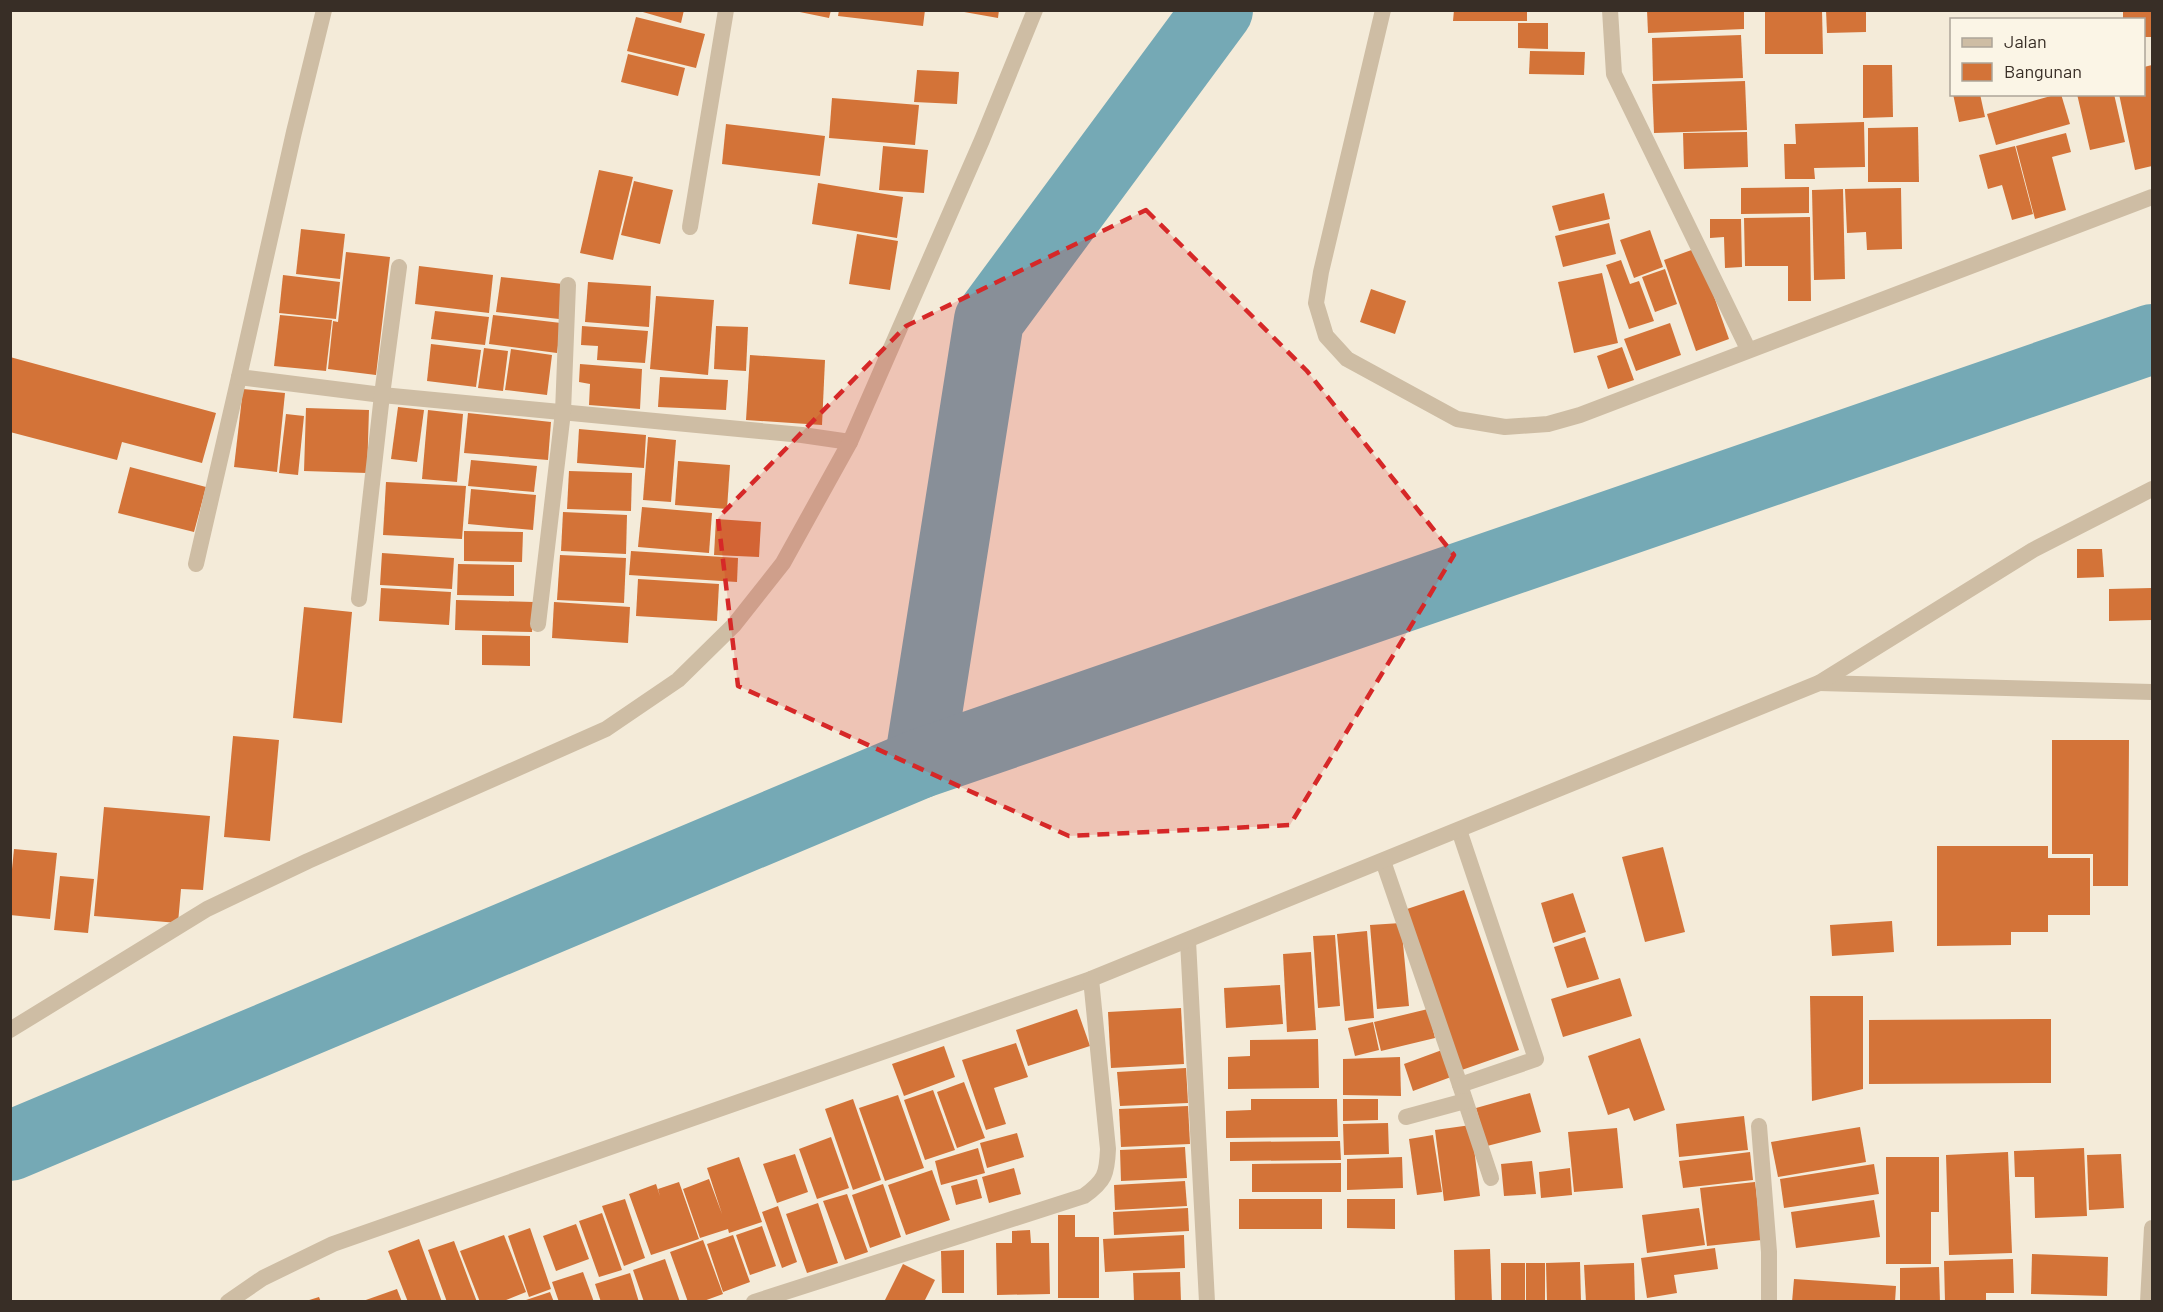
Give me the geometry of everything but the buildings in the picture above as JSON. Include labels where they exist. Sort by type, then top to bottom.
[{"type":"street","points":[[196,564],[324,10]]},
{"type":"street","points":[[690,227],[726,10]]},
{"type":"street","points":[[10,1030],[207,909],[319,856],[606,729],[678,680],[734,626],[783,563],[850,442],[982,140],[1035,10]]},
{"type":"street","points":[[1383,10],[1321,272],[1316,303],[1326,336],[1347,358],[1457,419],[1505,428],[1548,424],[1580,415],[2152,197]]},
{"type":"street","points":[[1610,10],[1614,74],[1748,350]]},
{"type":"street","points":[[359,599],[399,267]]},
{"type":"street","points":[[537,624],[563,412],[568,285]]},
{"type":"street","points":[[239,376],[382,395],[802,435],[850,442]]},
{"type":"street","points":[[228,1302],[263,1278],[333,1244],[1091,980],[1819,684],[2033,550],[2152,489]]},
{"type":"street","points":[[1819,684],[2152,693]]},
{"type":"street","points":[[1406,1117],[1536,1059],[1459,830]]},
{"type":"street","points":[[1383,861],[1491,1178]]},
{"type":"street","points":[[1188,941],[1207,1302]]},
{"type":"street","points":[[754,1302],[1084,1196],[1099,1185],[1107,1170],[1108,1149],[1091,980]]},
{"type":"street","points":[[1758,1126],[1769,1252],[1769,1302]]},
{"type":"street","points":[[2148,1302],[2152,1228]]},
{"type":"highlighted area","points":[[1146,210],[1307,371],[1454,555],[1290,825],[1069,836],[738,686],[718,518],[906,326]]},
{"type":"waterway","points":[[919,764],[989,320],[1218,10]]},
{"type":"waterway","points":[[10,1146],[919,764],[2152,339]]}]
